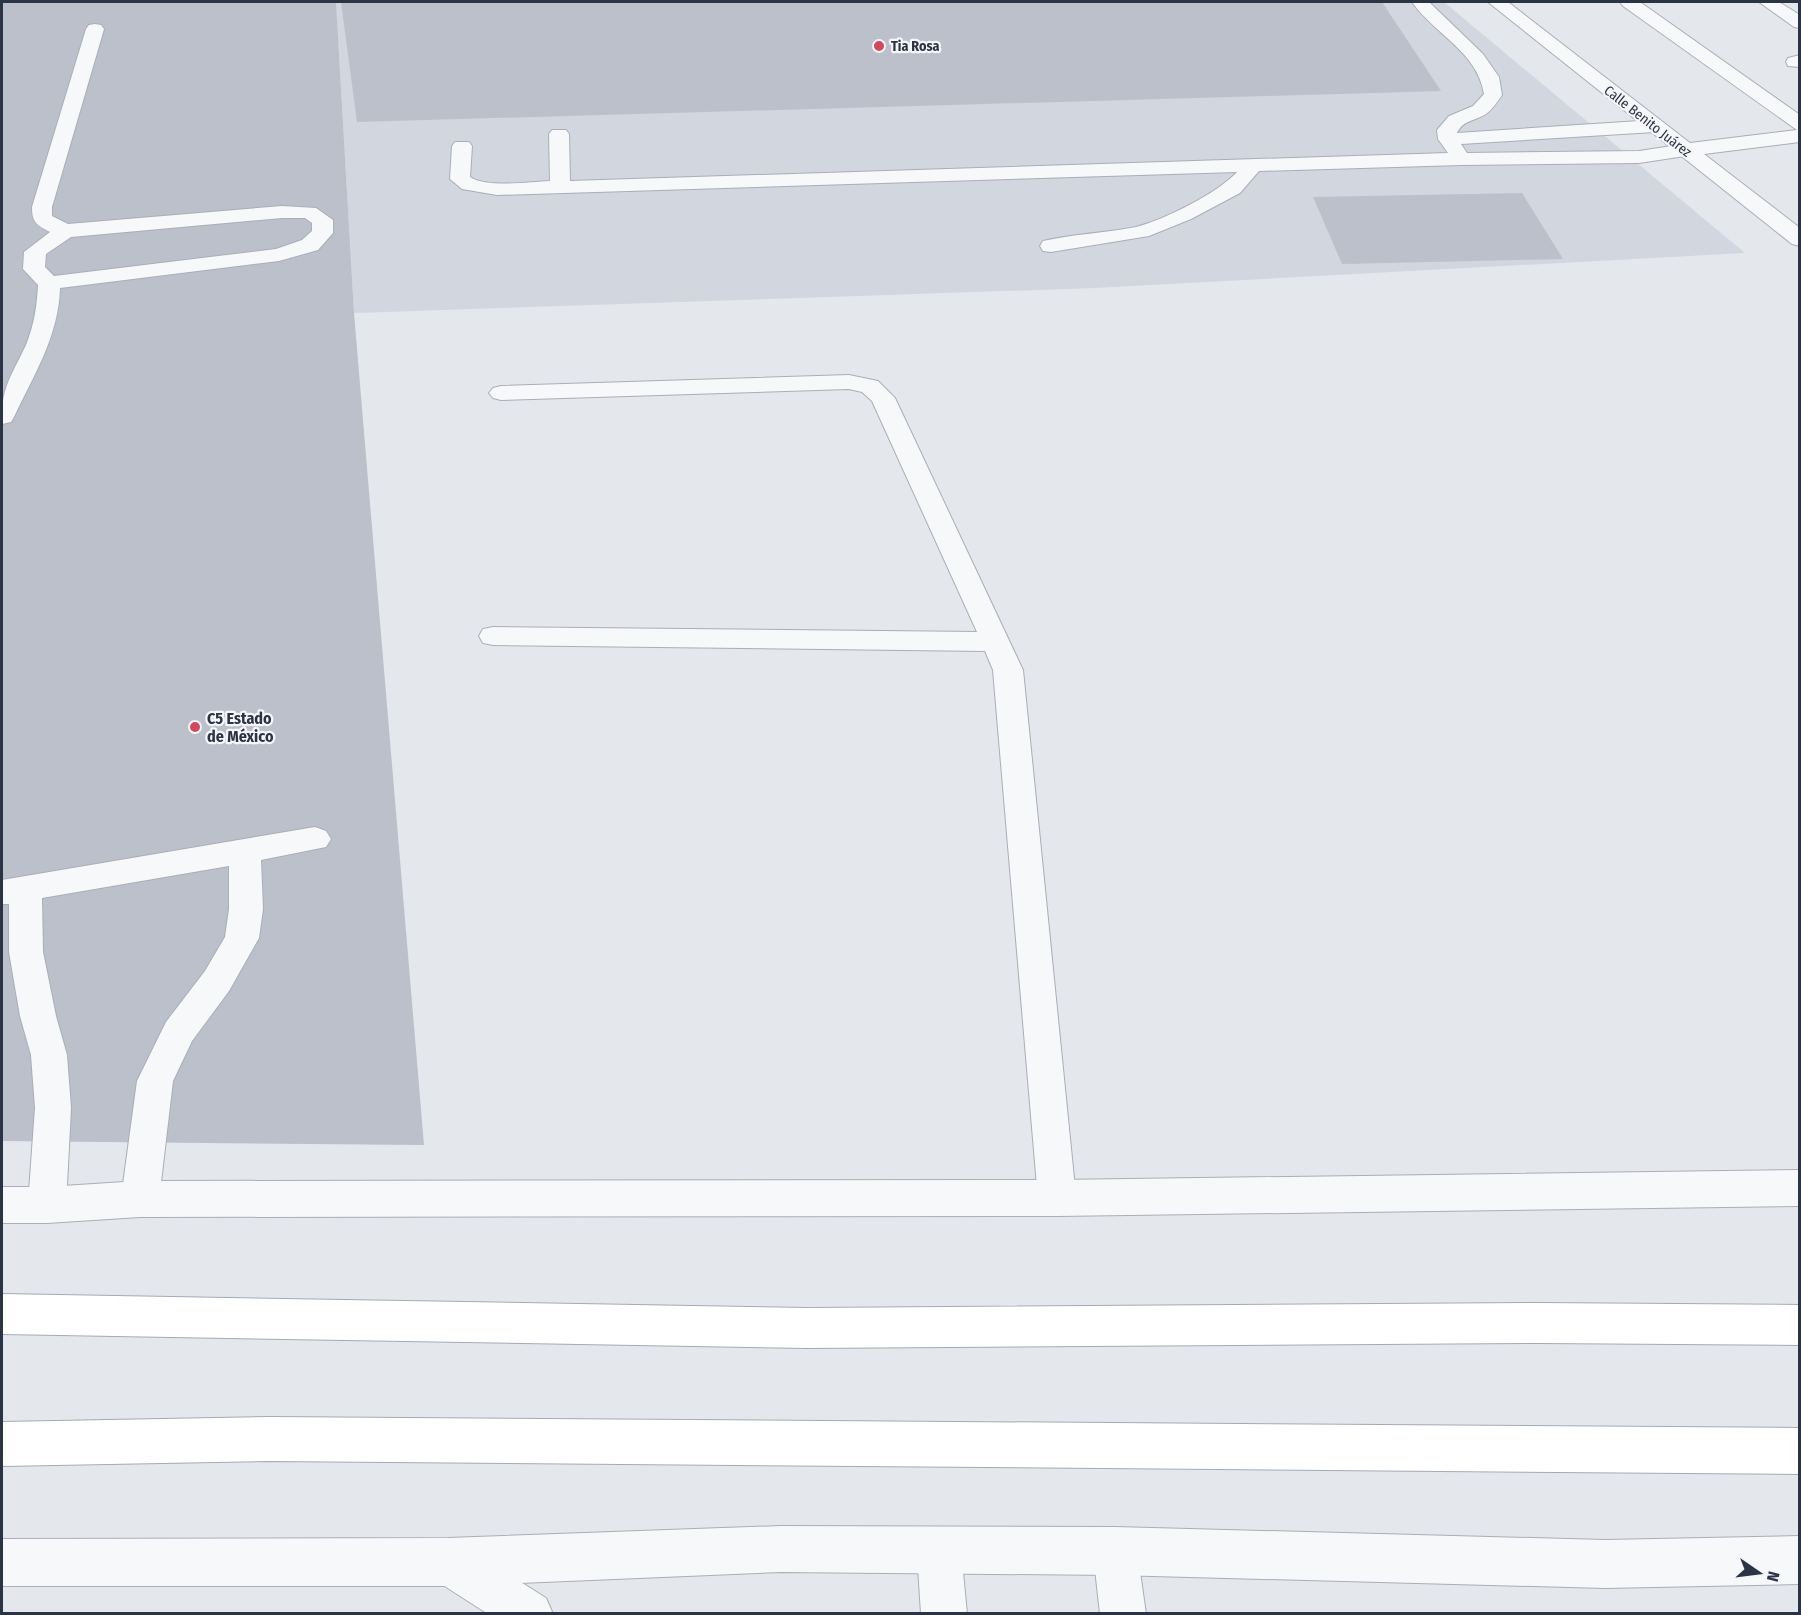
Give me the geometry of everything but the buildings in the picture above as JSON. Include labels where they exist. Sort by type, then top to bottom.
[{"type":"main road","points":[[2,1314],[807,1328],[1538,1323],[1800,1325]]},
{"type":"main road","points":[[2,1444],[269,1439],[1800,1451]]},
{"type":"street","name":"Calle Benito Juárez","points":[[1497,2],[1800,239]]},
{"type":"street","points":[[1629,2],[1800,126]]},
{"type":"street","points":[[1768,2],[1800,23]]},
{"type":"street","points":[[1685,150],[1800,136]]},
{"type":"street","points":[[2,1205],[47,1205],[140,1199],[1057,1198],[1800,1188]]},
{"type":"street","points":[[2,1563],[448,1562],[781,1549],[1115,1551],[1605,1564],[1800,1560]]},
{"type":"lane","points":[[1420,2],[1477,58],[1490,77],[1493,96],[1480,110],[1456,120],[1447,130],[1448,140],[1461,159]]},
{"type":"lane","points":[[65,231],[42,219],[42,207],[95,29]]},
{"type":"lane","points":[[1448,140],[1655,126]]},
{"type":"lane","points":[[559,134],[560,188]]},
{"type":"lane","points":[[462,146],[460,179],[469,185],[497,189],[1461,159],[1639,158],[1685,150]]},
{"type":"lane","points":[[1051,246],[1142,232],[1184,215],[1233,189],[1253,166]]},
{"type":"lane","points":[[282,212],[309,212],[322,220],[322,233],[310,245],[279,255],[50,283],[34,269],[35,252],[65,231],[282,212]]},
{"type":"lane","points":[[2,417],[38,343],[48,311],[50,283]]},
{"type":"lane","points":[[501,393],[849,382],[870,386],[883,398],[1008,670],[1057,1198]]},
{"type":"lane","points":[[493,636],[997,642]]},
{"type":"lane","points":[[47,1205],[53,1108],[48,1055],[13,890],[315,839]]},
{"type":"lane","points":[[140,1199],[155,1081],[179,1032],[217,981],[242,938],[246,909],[245,852]]},
{"type":"lane","points":[[939,1551],[944,1614]]},
{"type":"lane","points":[[1115,1551],[1124,1614]]},
{"type":"lane","points":[[448,1562],[530,1614]]},
{"type":"shaded area","points":[[336,2],[1444,2],[1745,253],[1095,288],[354,313]]},
{"type":"place","name":"Tia Rosa","points":[[879,46]]},
{"type":"place","name":"C5 Estado de México","points":[[195,727]]}]
